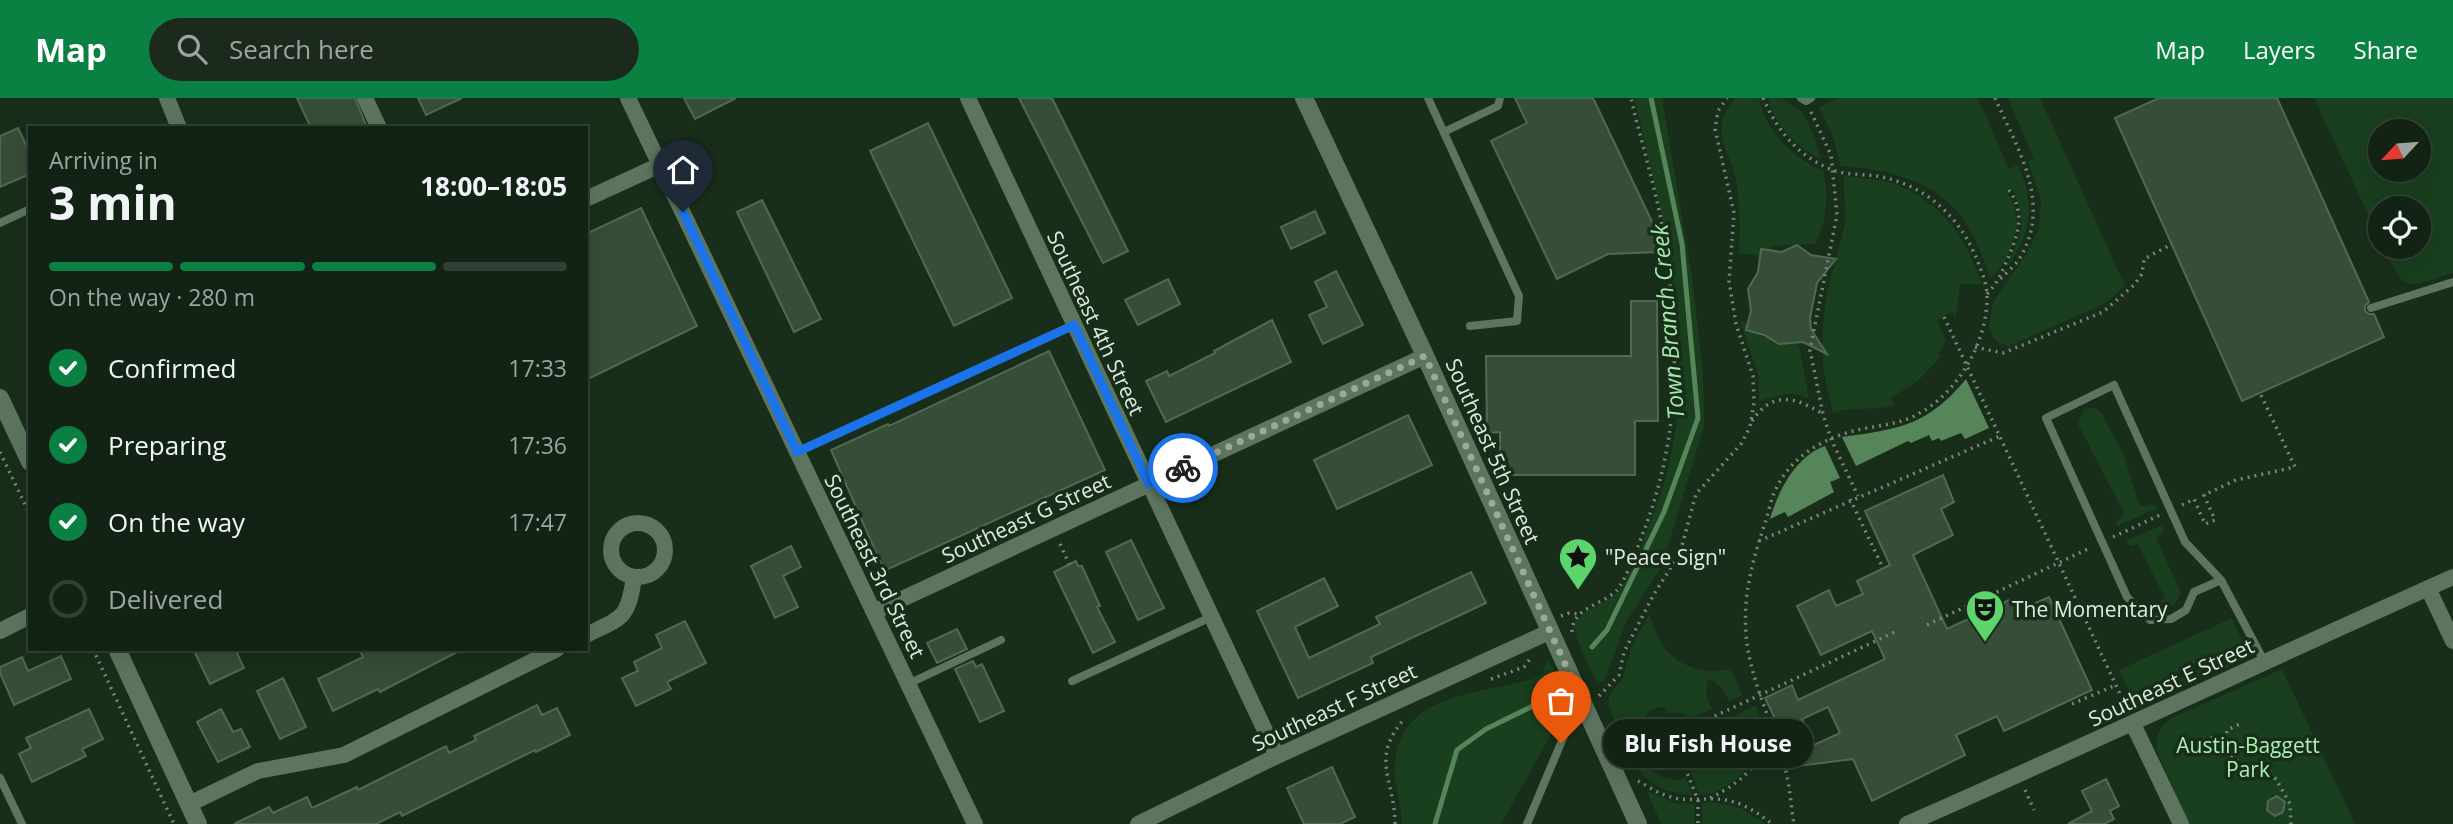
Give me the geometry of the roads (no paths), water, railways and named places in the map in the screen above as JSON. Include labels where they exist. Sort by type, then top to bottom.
[{"type":"street","points":[[167,98],[178,126]]},
{"type":"street","points":[[365,98],[378,126]]},
{"type":"street","name":"Southeast 3rd Street","points":[[628,98],[975,824]]},
{"type":"street","name":"Southeast 4th Street","points":[[968,98],[1277,756]]},
{"type":"street","name":"Southeast 5th Street","points":[[1304,98],[1554,625],[1580,697],[1638,824]]},
{"type":"street","points":[[588,198],[660,165]]},
{"type":"street","name":"Southeast G Street","points":[[874,612],[1425,356]]},
{"type":"street","points":[[0,398],[28,458]]},
{"type":"street","points":[[588,634],[617,620],[624,612],[630,604],[634,577]]},
{"type":"street","name":"Southeast E Street","points":[[1907,824],[2453,577]]},
{"type":"street","points":[[2428,588],[2453,640]]},
{"type":"street","points":[[0,631],[28,617]]},
{"type":"street","name":"Southeast F Street","points":[[1138,824],[1554,625]]},
{"type":"street","points":[[118,651],[198,824]]},
{"type":"street","points":[[189,804],[258,771],[344,755],[553,651]]},
{"type":"street","points":[[2133,723],[2181,824]]},
{"type":"lane","points":[[1428,98],[1519,296],[1517,321],[1470,326]]},
{"type":"lane","points":[[1444,132],[1499,102]]},
{"type":"lane","points":[[0,223],[28,210]]},
{"type":"lane","points":[[2371,307],[2453,282]]},
{"type":"lane","points":[[797,452],[1074,325]]},
{"type":"lane","points":[[2221,580],[2194,592],[2186,610],[2171,619],[2150,621],[2126,597],[2046,418],[2114,385],[2185,542],[2221,580],[2264,661]]},
{"type":"lane","points":[[1072,681],[1211,617]]},
{"type":"lane","points":[[908,684],[1001,640]]},
{"type":"lane","points":[[1527,824],[1580,697]]},
{"type":"lane","points":[[0,778],[22,824]]},
{"type":"waterway","name":"Town Branch Creek","points":[[1592,647],[1607,630],[1664,512],[1698,418],[1682,244],[1651,98]]},
{"type":"waterway","name":"Town Branch Creek","points":[[1435,824],[1457,750],[1486,729],[1539,703],[1557,676]]},
{"type":"place","name":"\"Peace Sign\"","points":[[1578,591]]},
{"type":"place","name":"The Momentary","points":[[1985,643]]},
{"type":"place","name":"Blu Fish House","points":[[1561,743]]},
{"type":"park label","name":"Austin-Baggett Park","points":[[2248,757]]}]
